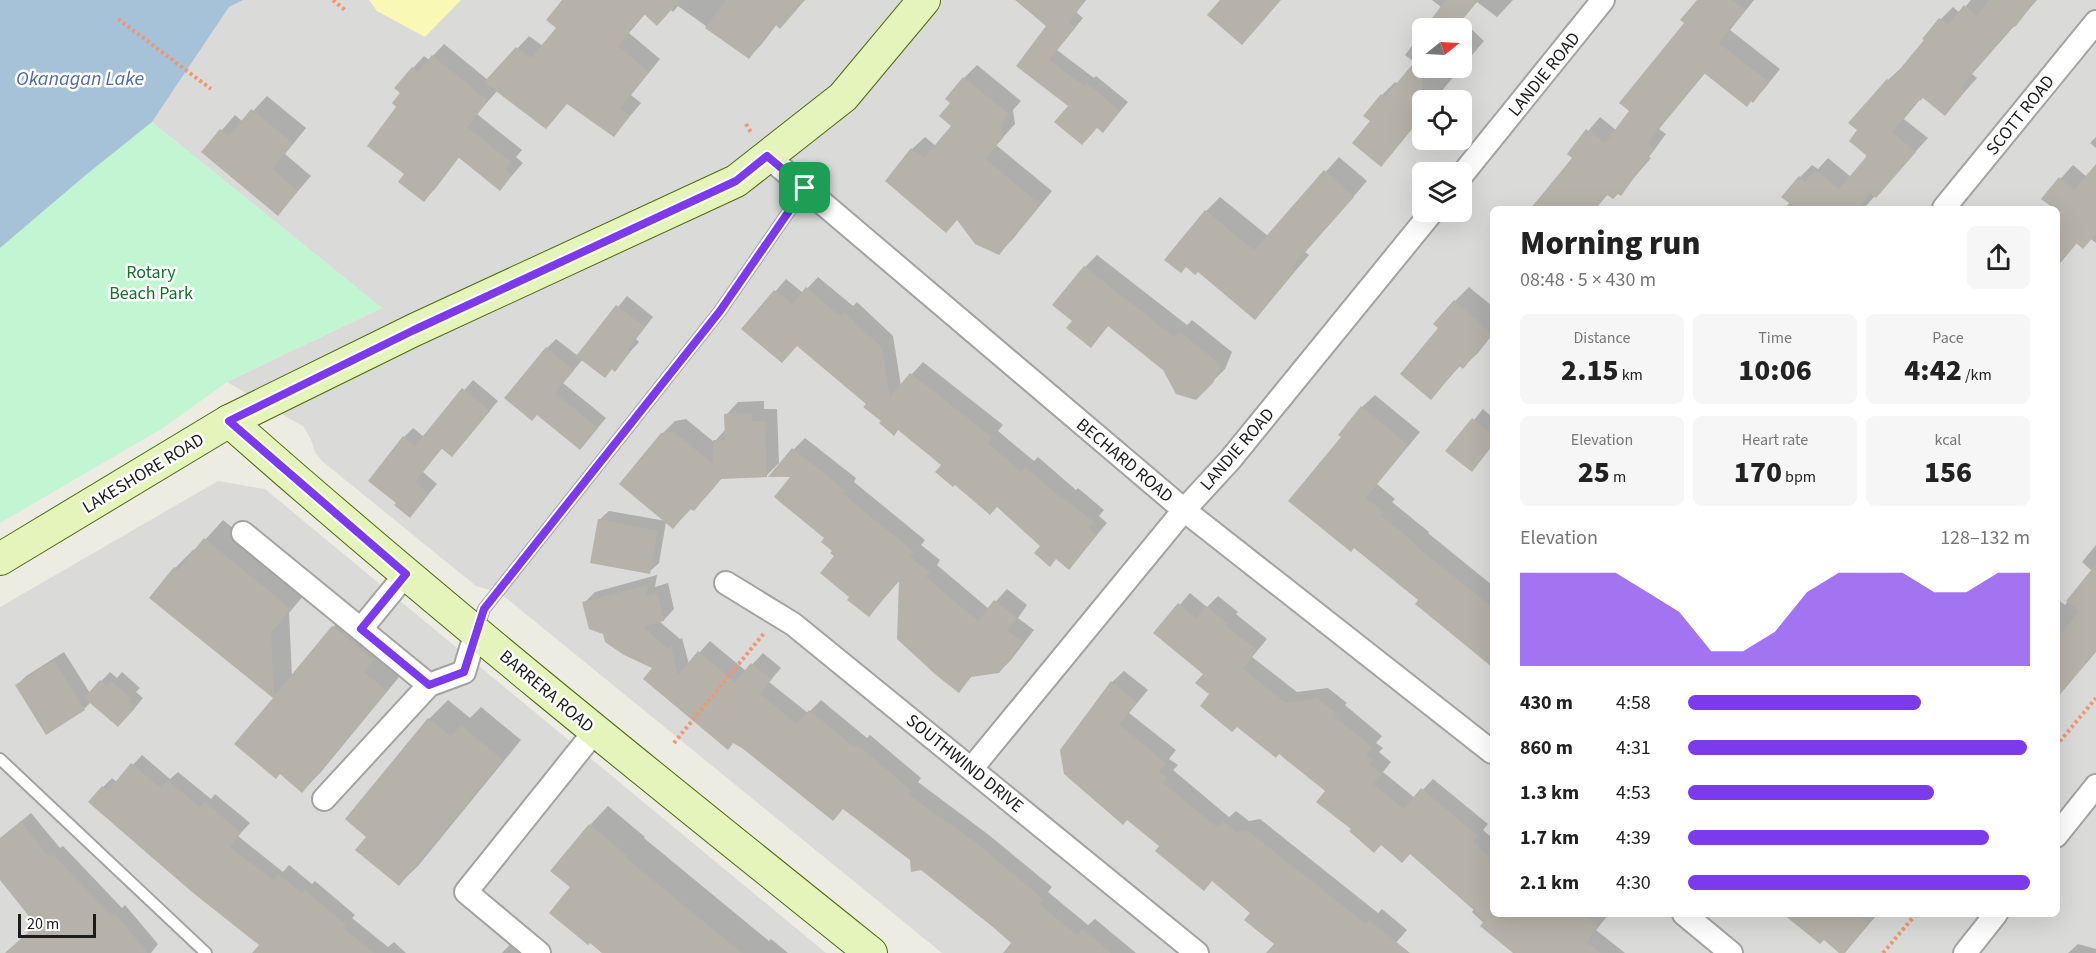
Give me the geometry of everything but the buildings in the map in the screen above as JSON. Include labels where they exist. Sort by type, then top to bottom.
[{"type":"main road","name":"LAKESHORE ROAD","points":[[0,560],[229,421],[414,330],[736,181],[843,97],[924,0]]},
{"type":"main road","name":"BARRERA ROAD","points":[[229,421],[406,574],[595,731],[871,953]]},
{"type":"street","name":"LANDIE ROAD","points":[[1472,162],[1603,0]]},
{"type":"street","name":"SCOTT ROAD","points":[[1946,206],[2096,22]]},
{"type":"street","name":"BECHARD ROAD","points":[[767,156],[1184,510],[1490,750]]},
{"type":"street","name":"LANDIE ROAD","points":[[972,768],[1184,510],[1230,460],[1424,222]]},
{"type":"street","points":[[243,533],[429,685]]},
{"type":"street","points":[[361,629],[406,574]]},
{"type":"street","name":"SOUTHWIND DRIVE","points":[[726,583],[793,624],[1197,953]]},
{"type":"street","points":[[324,799],[429,685],[464,672],[476,632]]},
{"type":"street","points":[[539,953],[466,892],[595,731]]},
{"type":"street","points":[[2060,831],[2096,786]]},
{"type":"street","points":[[1688,917],[1731,953]]},
{"type":"street","points":[[1965,953],[1994,917]]},
{"type":"lane","points":[[476,632],[484,609],[720,311],[805,188]]},
{"type":"lane","points":[[0,759],[206,953]]},
{"type":"path","points":[[333,0],[346,11]]},
{"type":"path","points":[[118,19],[211,89]]},
{"type":"path","points":[[674,743],[778,616]]},
{"type":"path","points":[[2060,741],[2096,698]]},
{"type":"path","points":[[1883,953],[1913,917]]},
{"type":"shaded area","points":[[243,0],[2096,0],[2096,953],[942,953],[500,593],[476,586],[322,461],[315,452],[304,427],[227,382],[382,308],[152,122],[229,7]]},
{"type":"shaded area","points":[[218,481],[265,489],[826,953],[0,953],[0,607]]},
{"type":"sand","points":[[369,0],[461,0],[425,37],[377,11]]},
{"type":"green space","name":"Rotary Beach Park","points":[[152,122],[382,308],[227,382],[163,428],[0,523],[0,248]]},
{"type":"water","name":"Okanagan Lake","points":[[0,0],[243,0],[229,7],[152,122],[0,248]]},
{"type":"route","points":[[767,156],[805,188],[720,311],[484,609],[464,672],[429,685],[361,629],[406,574],[229,421],[414,330],[736,181],[767,156]]}]
